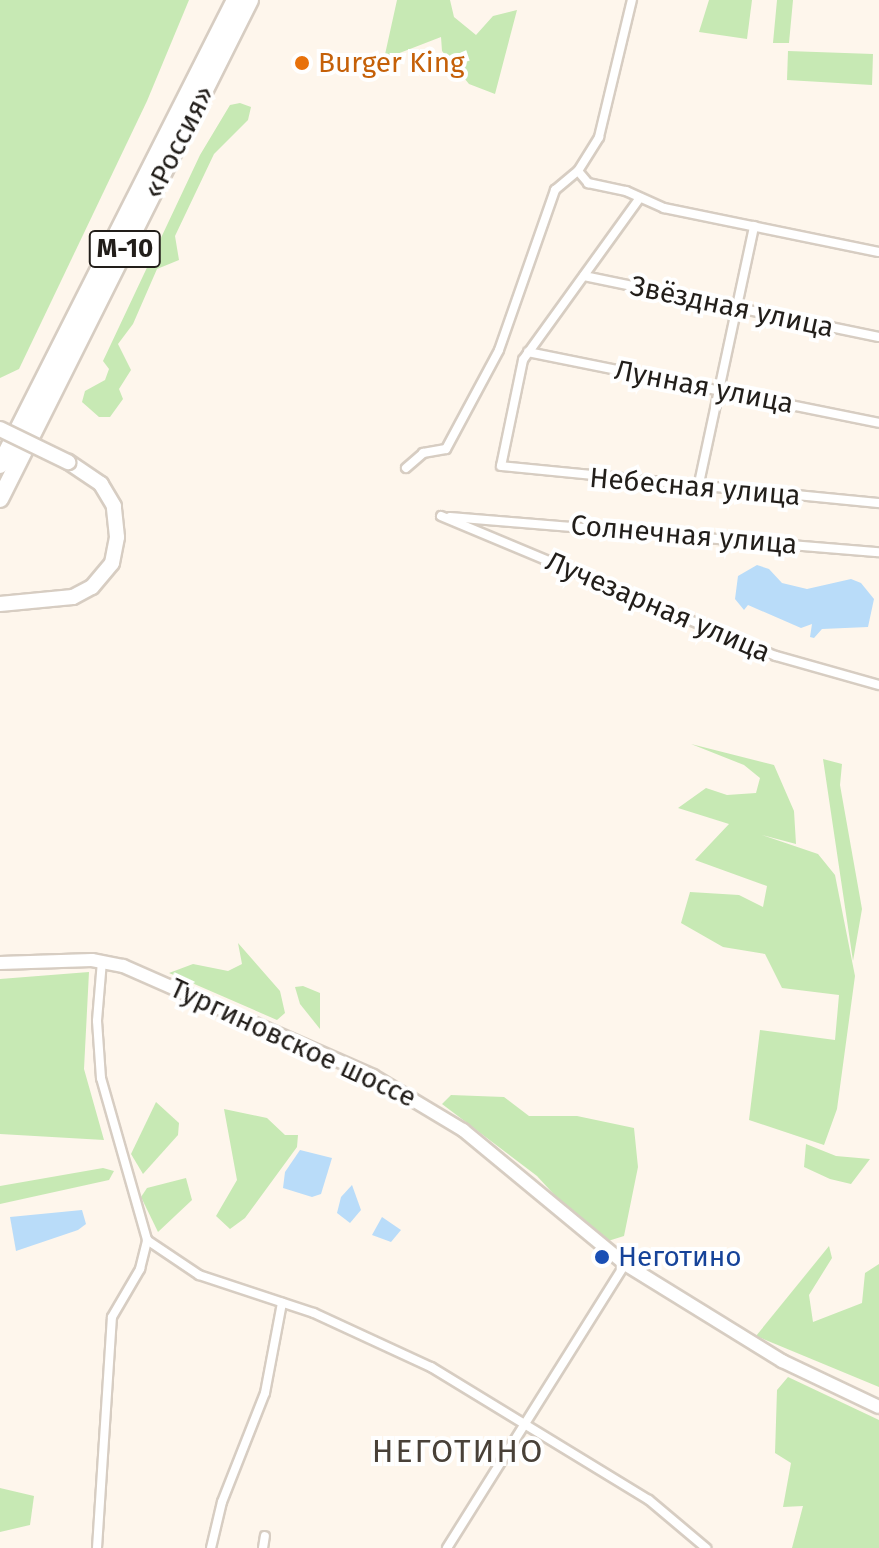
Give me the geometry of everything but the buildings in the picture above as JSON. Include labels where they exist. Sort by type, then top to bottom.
[{"type":"highway","name":"«Россия»","points":[[0,465],[235,0]]},
{"type":"highway","name":"«Россия»","points":[[0,499],[250,0]]},
{"type":"main road","points":[[0,429],[68,462],[101,484],[114,506],[117,537],[112,563],[92,587],[73,597],[0,604]]},
{"type":"main road","name":"Тургиновское шоссе","points":[[0,963],[102,961],[133,969],[407,1094],[480,1142],[625,1264],[782,1361],[879,1407]]},
{"type":"street","points":[[406,468],[423,453],[446,449],[514,316],[555,190],[578,171],[608,110],[632,0]]},
{"type":"street","points":[[578,171],[588,183],[639,199],[879,252]]},
{"type":"street","points":[[528,352],[639,199]]},
{"type":"street","points":[[698,488],[754,226]]},
{"type":"street","name":"Звёздная улица","points":[[584,276],[879,337]]},
{"type":"street","name":"Лунная улица","points":[[528,352],[879,423]]},
{"type":"street","name":"Небесная улица","points":[[528,352],[500,461],[511,471],[879,503]]},
{"type":"street","name":"Солнечная улица","points":[[441,516],[879,552]]},
{"type":"street","name":"Лучезарная улица","points":[[441,516],[776,656],[879,685]]},
{"type":"street","points":[[97,1548],[112,1317],[140,1269],[147,1240],[101,1078],[97,1021],[102,961]]},
{"type":"street","points":[[147,1240],[199,1275],[387,1343],[529,1423],[679,1520],[706,1548]]},
{"type":"street","points":[[447,1548],[529,1423],[625,1264]]},
{"type":"street","points":[[211,1548],[222,1502],[265,1393],[282,1303]]},
{"type":"street","points":[[263,1548],[265,1536]]},
{"type":"green space","points":[[0,0],[189,0],[147,101],[19,369],[0,378]]},
{"type":"green space","points":[[397,0],[450,0],[454,17],[476,35],[493,16],[517,10],[495,94],[469,84],[442,51],[441,37],[384,59]]},
{"type":"green space","points":[[709,0],[752,0],[747,39],[699,32]]},
{"type":"green space","points":[[777,0],[793,0],[789,43],[773,43]]},
{"type":"green space","points":[[788,51],[873,54],[872,85],[787,80]]},
{"type":"green space","points":[[240,103],[251,107],[248,120],[214,154],[175,236],[179,260],[157,269],[133,324],[118,344],[131,370],[119,389],[123,399],[110,417],[99,417],[82,402],[85,391],[105,380],[109,369],[103,361],[200,155],[230,105]]},
{"type":"green space","points":[[691,744],[774,765],[794,811],[796,844],[762,835],[818,854],[835,875],[855,976],[837,1109],[824,1145],[749,1120],[760,1030],[835,1040],[839,995],[782,988],[765,954],[723,947],[681,923],[690,892],[739,895],[763,907],[767,886],[695,860],[729,824],[678,808],[706,788],[727,795],[756,793],[760,778],[744,765]]},
{"type":"green space","points":[[823,759],[842,764],[840,785],[862,909],[853,961]]},
{"type":"green space","points":[[238,943],[280,991],[285,1013],[277,1020],[169,973],[193,964],[228,971],[242,964]]},
{"type":"green space","points":[[89,972],[84,1069],[104,1140],[0,1134],[0,979]]},
{"type":"green space","points":[[303,986],[320,993],[320,1029],[300,1004],[295,987]]},
{"type":"green space","points":[[451,1095],[504,1097],[529,1116],[577,1116],[634,1128],[638,1167],[624,1236],[608,1241],[572,1214],[537,1176],[442,1104]]},
{"type":"green space","points":[[156,1102],[179,1123],[178,1135],[143,1174],[131,1154]]},
{"type":"green space","points":[[224,1109],[267,1118],[285,1135],[298,1135],[297,1147],[245,1218],[230,1229],[216,1216],[237,1180]]},
{"type":"green space","points":[[806,1144],[836,1156],[870,1159],[851,1184],[830,1179],[804,1167]]},
{"type":"green space","points":[[103,1168],[114,1171],[109,1180],[0,1204],[0,1186]]},
{"type":"green space","points":[[186,1178],[192,1200],[158,1232],[141,1197],[147,1188]]},
{"type":"green space","points":[[829,1246],[832,1258],[809,1295],[813,1322],[862,1303],[865,1273],[879,1264],[879,1387],[756,1336]]},
{"type":"green space","points":[[788,1377],[879,1420],[879,1548],[792,1548],[803,1506],[783,1507],[791,1463],[775,1453],[777,1390]]},
{"type":"green space","points":[[0,1488],[34,1496],[30,1525],[0,1532]]},
{"type":"water","points":[[757,565],[769,569],[782,583],[807,589],[851,579],[861,583],[874,599],[868,627],[822,629],[814,638],[810,637],[812,624],[801,628],[748,605],[744,610],[735,599],[738,576]]},
{"type":"water","points":[[300,1150],[332,1158],[321,1194],[312,1197],[283,1188],[285,1172]]},
{"type":"water","points":[[352,1185],[361,1210],[350,1223],[337,1213],[341,1197]]},
{"type":"water","points":[[82,1210],[86,1224],[78,1230],[16,1251],[10,1217]]},
{"type":"water","points":[[382,1217],[401,1230],[391,1242],[372,1235]]},
{"type":"place","name":"Burger King","points":[[302,63]]},
{"type":"place","name":"Неготино","points":[[602,1257]]},
{"type":"district","name":"НЕГОТИНО","points":[[458,1451]]}]
